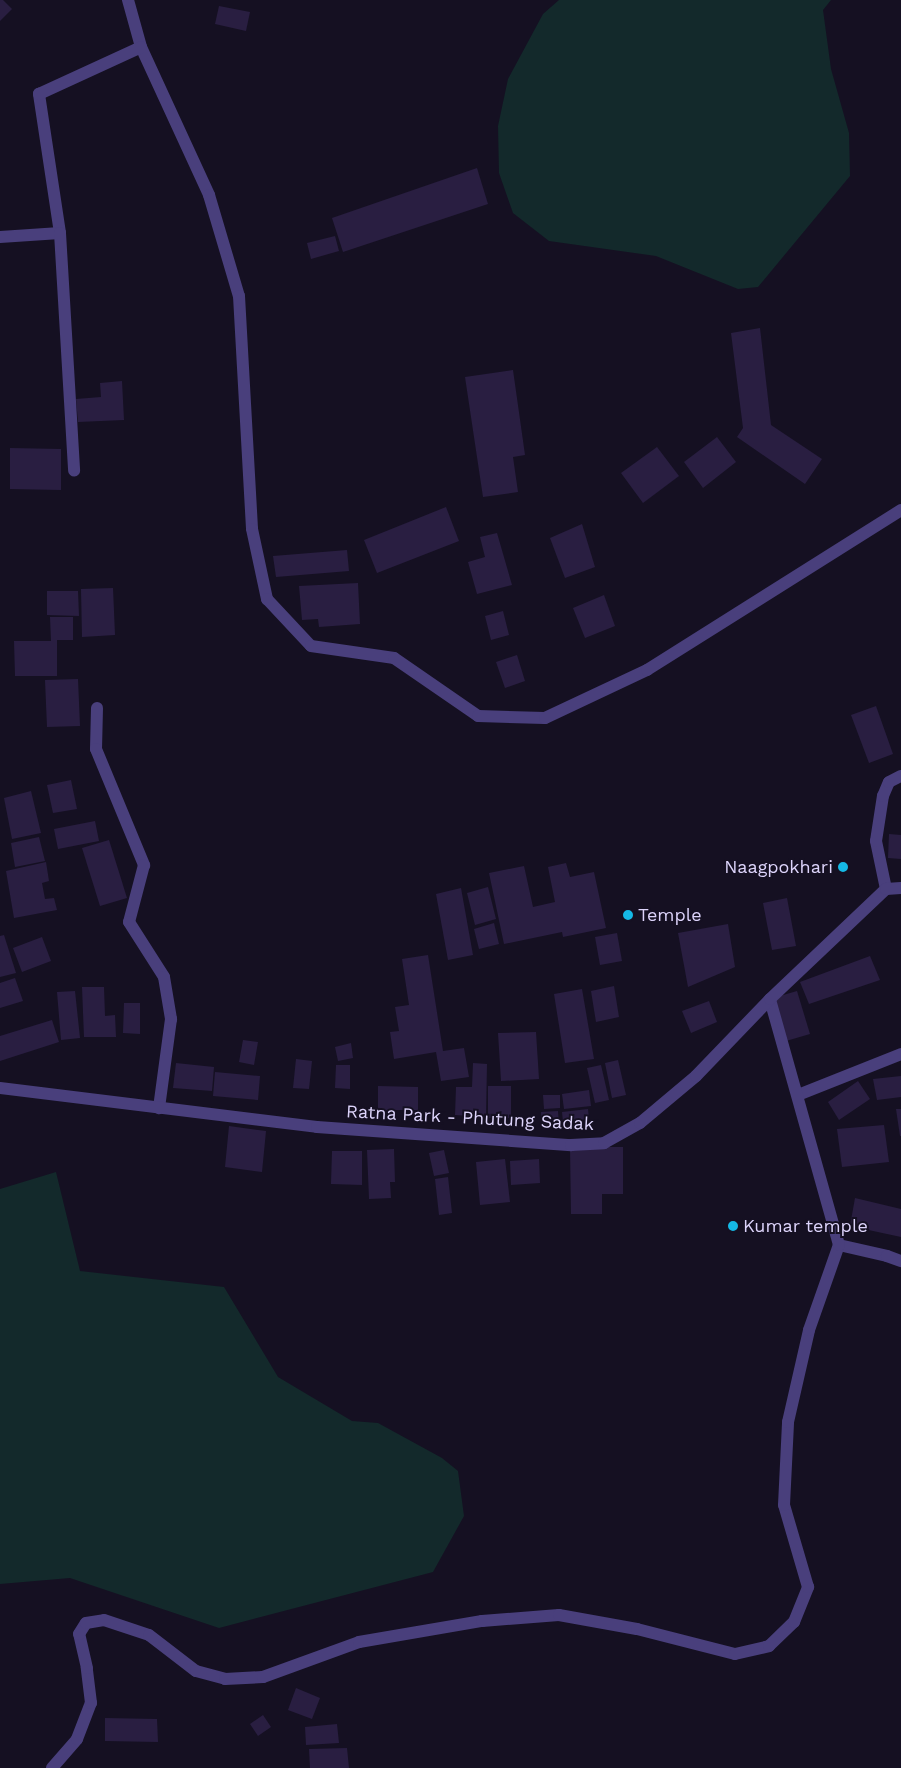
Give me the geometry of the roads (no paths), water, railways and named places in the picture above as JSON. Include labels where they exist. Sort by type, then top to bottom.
[{"type":"street","points":[[128,0],[141,47],[209,195],[239,296],[252,529],[268,599],[311,646],[394,658],[478,716],[545,718],[647,670],[901,510]]},
{"type":"street","points":[[74,471],[60,233],[39,94],[141,47]]},
{"type":"street","points":[[0,237],[60,233]]},
{"type":"street","points":[[98,708],[96,749],[144,864],[129,922],[164,977],[171,1019],[159,1108]]},
{"type":"street","points":[[901,776],[889,782],[883,796],[876,841],[886,889],[901,888]]},
{"type":"street","name":"Ratna Park - Phutung Sadak","points":[[0,1088],[317,1127],[571,1144],[604,1143],[640,1123],[696,1076],[770,999],[886,889]]},
{"type":"street","points":[[52,1768],[77,1739],[91,1703],[87,1668],[79,1634],[86,1623],[104,1620],[149,1635],[196,1671],[225,1679],[264,1677],[359,1642],[482,1621],[559,1615],[637,1629],[735,1654],[769,1646],[794,1622],[808,1586],[784,1505],[788,1422],[809,1330],[839,1244],[770,999]]},
{"type":"street","points":[[798,1095],[901,1054]]},
{"type":"street","points":[[839,1244],[901,1261]]},
{"type":"place","name":"Naagpokhari","points":[[843,867]]},
{"type":"place","name":"Temple","points":[[628,915]]},
{"type":"place","name":"Kumar temple","points":[[733,1226]]}]
